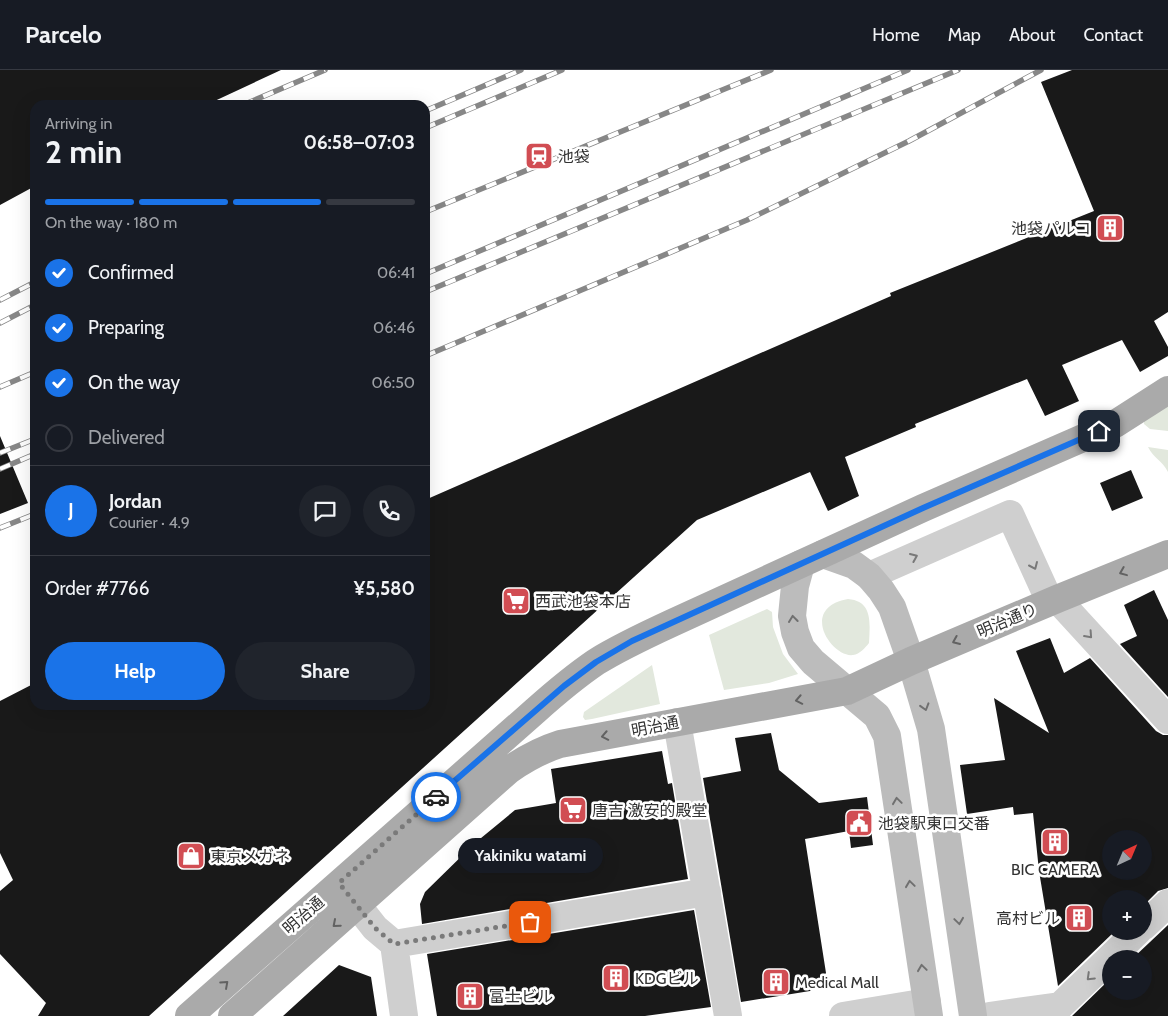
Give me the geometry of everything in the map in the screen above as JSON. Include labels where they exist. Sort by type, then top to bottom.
[{"type":"main road","name":"明治通","points":[[189,1016],[535,710],[596,662],[632,641],[923,508],[1115,424],[1168,390]]},
{"type":"main road","name":"明治通り","points":[[847,691],[911,661],[1053,600],[1168,554]]},
{"type":"main road","name":"明治通","points":[[232,1016],[509,770],[524,759],[560,744],[847,691]]},
{"type":"street","points":[[869,576],[1010,514],[1053,600],[1168,720]]},
{"type":"street","points":[[843,1016],[928,1009],[887,736],[877,716],[807,655],[801,648],[795,632],[792,602],[812,559],[840,559],[854,565],[869,576],[882,590],[892,607],[911,661],[931,729],[973,1016]]},
{"type":"street","points":[[677,722],[728,1016]]},
{"type":"street","points":[[339,883],[375,928],[394,944],[404,1016]]},
{"type":"street","points":[[394,944],[706,892]]},
{"type":"street","points":[[1152,918],[1168,903]]},
{"type":"street","points":[[989,1016],[1060,1006],[1129,940]]},
{"type":"shaded area","points":[[1168,405],[1168,431],[1150,429],[1144,424],[1144,420]]},
{"type":"shaded area","points":[[1148,447],[1168,450],[1168,472],[1153,454]]},
{"type":"shaded area","points":[[848,599],[862,604],[866,609],[870,628],[869,643],[860,652],[853,655],[845,654],[836,649],[824,631],[822,621],[825,612],[833,604]]},
{"type":"shaded area","points":[[767,609],[772,612],[773,627],[783,654],[798,674],[769,683],[724,690],[709,635]]},
{"type":"shaded area","points":[[652,665],[660,704],[585,720],[583,717],[584,712]]},
{"type":"building","points":[[0,70],[281,70],[217,100],[30,100],[30,189],[0,205]]},
{"type":"building","name":"西武池袋本店","points":[[1072,70],[1168,70],[1168,312],[1154,321],[1168,347],[1168,356],[1140,372],[1122,340],[1062,365],[1079,401],[1045,416],[1027,379],[915,424],[916,427],[845,457],[859,496],[828,511],[810,472],[697,520],[149,1016],[38,1016],[46,1003],[0,954],[0,891],[13,880],[0,853],[0,701],[30,686],[30,710],[430,710],[430,498],[891,296],[890,293],[1094,211],[1041,82]]},
{"type":"building","points":[[0,436],[28,503],[0,514]]},
{"type":"building","points":[[1131,470],[1143,498],[1112,511],[1100,483]]},
{"type":"building","points":[[1154,590],[1168,620],[1168,697],[1120,644],[1137,636],[1124,605]]},
{"type":"building","points":[[1050,638],[1064,673],[1090,658],[1156,731],[1163,735],[1168,735],[1168,888],[1158,891],[1152,897],[1152,890],[1102,890],[1102,940],[1106,940],[1058,986],[1039,871],[1033,813],[1014,815],[1013,807],[967,814],[960,765],[1005,760],[994,698],[1049,733],[1016,651]]},
{"type":"building","points":[[771,733],[779,770],[819,803],[867,797],[873,845],[851,848],[849,831],[805,839],[826,973],[810,991],[741,1002],[703,778],[741,771],[735,738]]},
{"type":"building","points":[[662,751],[668,784],[672,783],[688,879],[422,924],[420,904],[425,892],[475,843],[515,810],[556,803],[551,769]]},
{"type":"building","points":[[694,910],[711,1007],[645,1016],[437,1016],[427,954]]},
{"type":"building","points":[[1168,925],[1168,1016],[1072,1016],[1102,987],[1102,1000],[1152,1000],[1152,950],[1142,950]]},
{"type":"building","points":[[339,965],[371,977],[377,1016],[283,1016]]},
{"type":"railway","points":[[255,100],[325,70]]},
{"type":"railway","points":[[430,109],[521,70]]},
{"type":"railway","points":[[430,126],[562,70]]},
{"type":"railway","points":[[430,210],[771,70]]},
{"type":"railway","points":[[430,272],[908,70]]},
{"type":"railway","points":[[430,290],[958,70]]},
{"type":"railway","points":[[430,354],[747,220],[909,141],[1041,70]]},
{"type":"railway","points":[[0,300],[30,285]]},
{"type":"railway","points":[[0,323],[30,308]]},
{"type":"railway","points":[[0,387],[30,374]]},
{"type":"railway","points":[[0,453],[30,441]]},
{"type":"railway","points":[[0,469],[30,456]]},
{"type":"railway","points":[[0,528],[30,516]]},
{"type":"way so far","points":[[436,797],[339,883],[375,928],[394,944],[530,922]]},
{"type":"place","name":"池袋","points":[[539,156]]},
{"type":"place","name":"池袋パルコ","points":[[1110,228]]},
{"type":"place","name":"西武池袋本店","points":[[516,601]]},
{"type":"place","name":"唐吉 激安的殿堂","points":[[573,810]]},
{"type":"place","name":"池袋駅東口交番","points":[[859,823]]},
{"type":"place","name":"BIC CAMERA","points":[[1055,842]]},
{"type":"place","name":"東京メガネ","points":[[191,856]]},
{"type":"place","name":"高村ビル","points":[[1079,918]]},
{"type":"place","name":"Yakiniku watami","points":[[530,922]]},
{"type":"place","name":"KDGビル","points":[[616,978]]},
{"type":"place","name":"Medical Mall","points":[[776,982]]},
{"type":"place","name":"富士ビル","points":[[470,996]]},
{"type":"route","points":[[436,797],[564,686],[596,662],[632,641],[923,508],[1099,431]]}]
